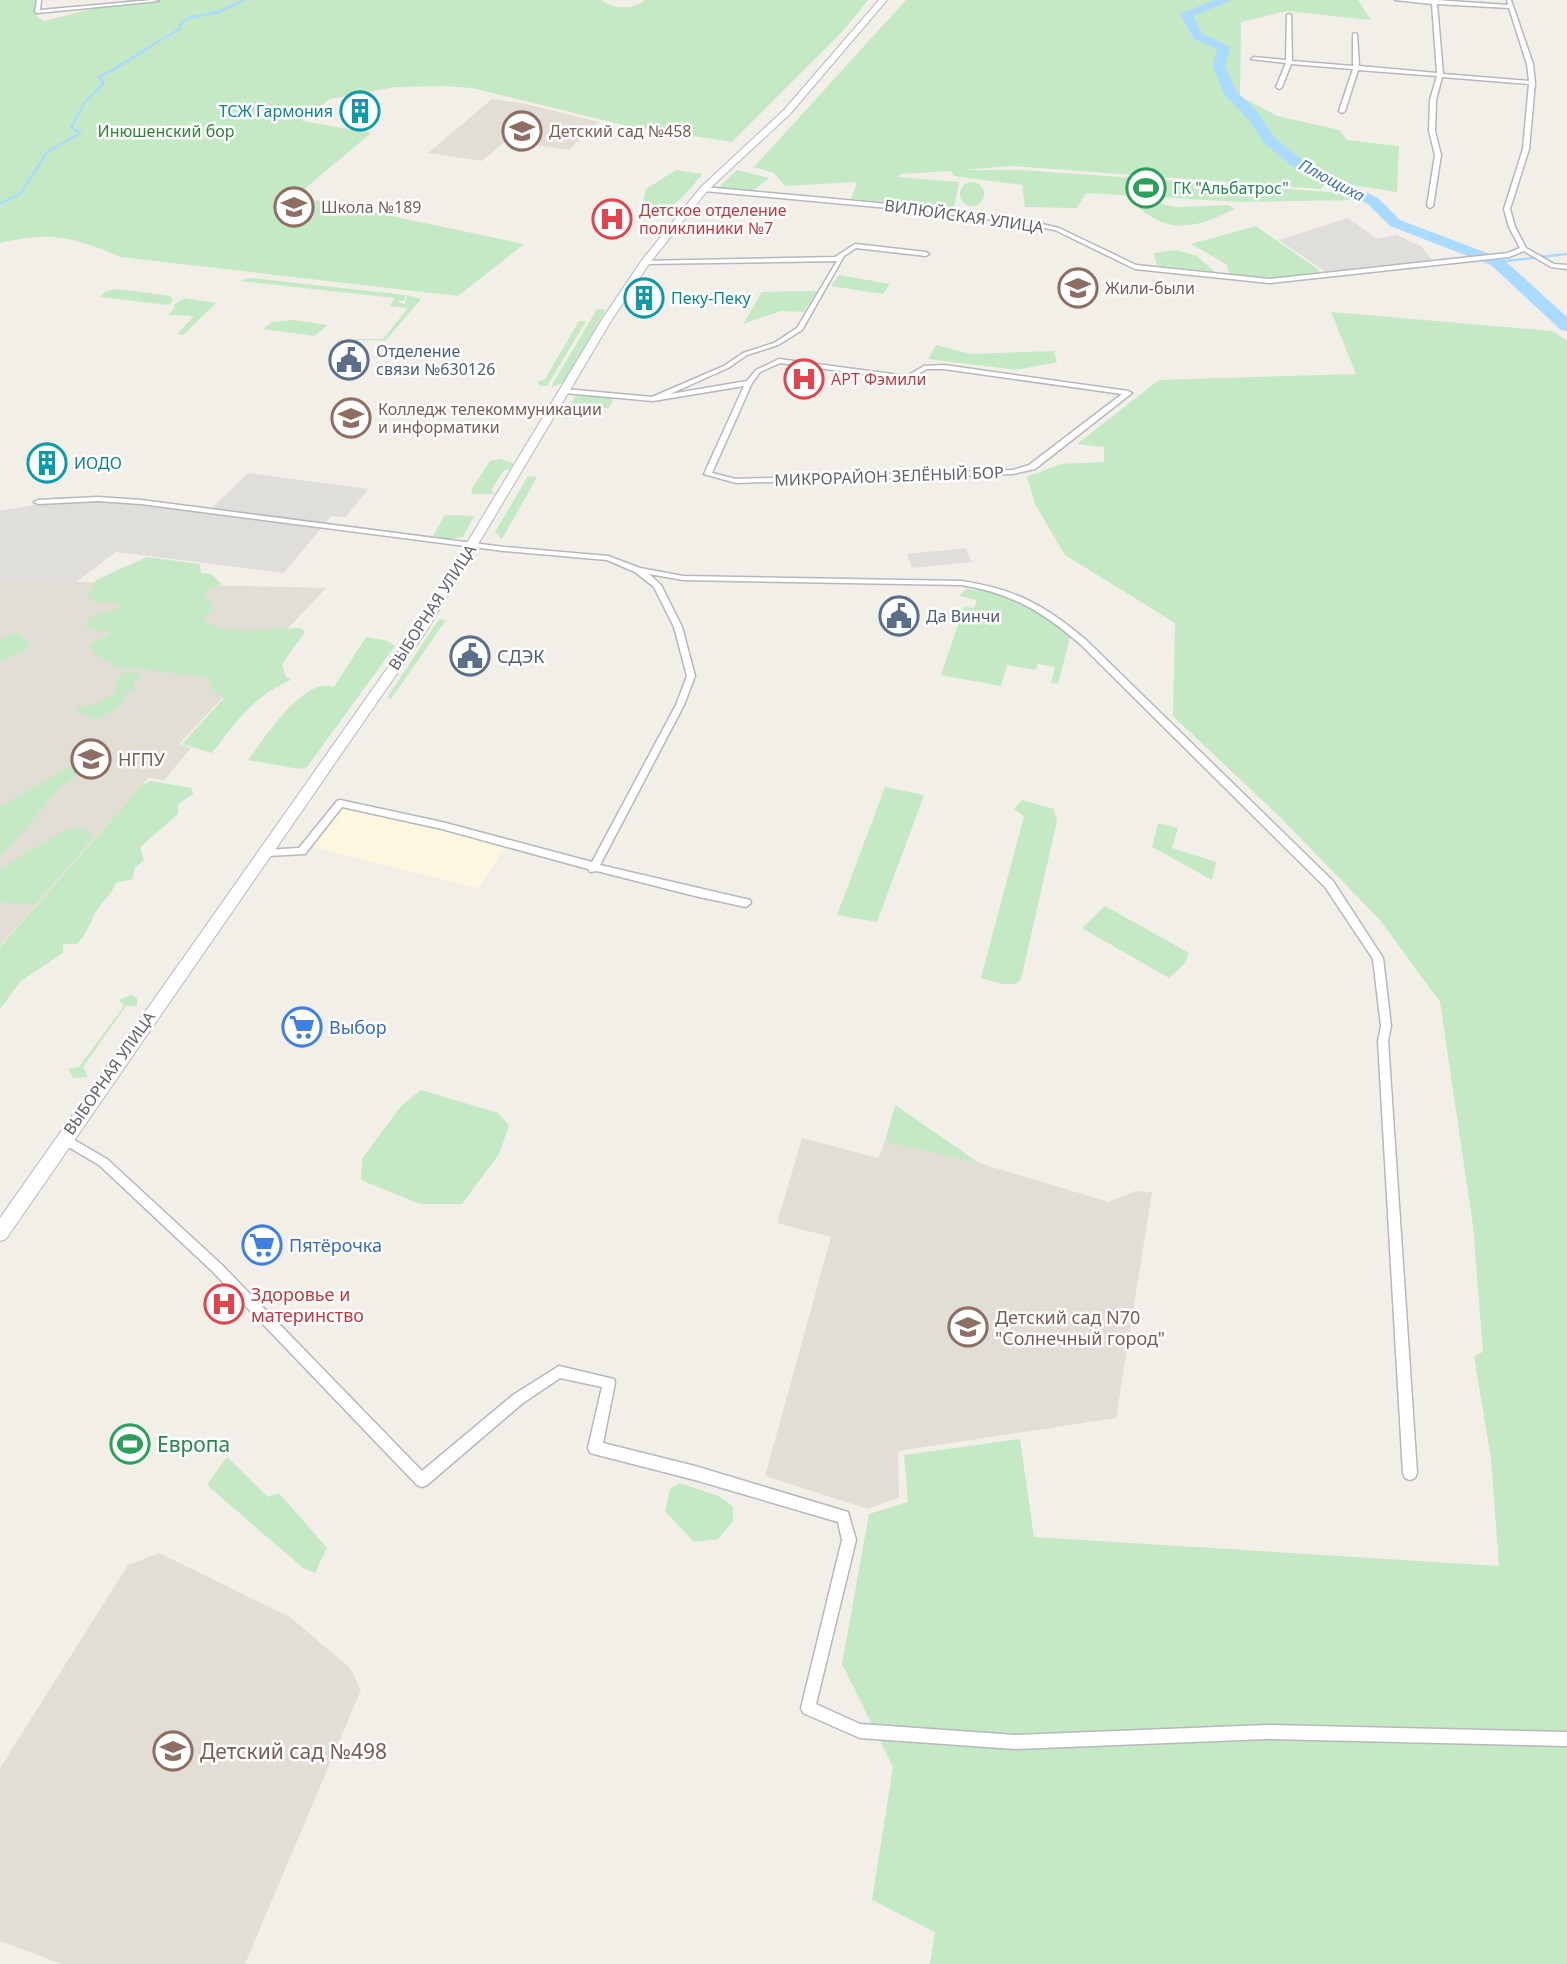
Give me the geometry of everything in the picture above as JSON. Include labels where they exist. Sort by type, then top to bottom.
[{"type":"main road","name":"ВЫБОРНАЯ УЛИЦА","points":[[0,1233],[421,630],[645,262],[704,190],[787,112],[883,0]]},
{"type":"street","points":[[39,0],[37,12],[157,1]]},
{"type":"street","points":[[1397,0],[1510,4],[1530,64],[1532,83],[1526,149],[1507,209],[1512,227],[1527,251],[1553,266],[1567,267]]},
{"type":"street","points":[[1430,206],[1438,155],[1432,131],[1433,100],[1440,74],[1435,1]]},
{"type":"street","points":[[1279,87],[1289,62],[1289,15]]},
{"type":"street","points":[[1342,111],[1356,68],[1355,34]]},
{"type":"street","points":[[1254,59],[1532,83]]},
{"type":"street","name":"ВИЛЮЙСКАЯ УЛИЦА","points":[[704,190],[931,210],[1025,222],[1057,229],[1088,242],[1135,268],[1269,281],[1466,261],[1527,251]]},
{"type":"street","points":[[653,399],[726,367],[745,354],[776,344],[800,329],[842,257],[855,246],[926,254]]},
{"type":"street","points":[[645,262],[842,257]]},
{"type":"street","name":"МИКРОРАЙОН ЗЕЛЁНЫЙ БОР","points":[[779,361],[908,378],[926,368],[977,370],[1128,393],[1032,467],[1013,472],[736,481],[708,474],[748,383],[758,371],[779,361]]},
{"type":"street","points":[[565,391],[653,399],[748,383]]},
{"type":"street","points":[[38,502],[98,499],[141,502],[473,545],[608,558],[639,570],[682,578],[961,583],[994,589],[1051,613],[1329,884],[1378,958],[1386,1026],[1383,1041],[1410,1473]]},
{"type":"street","points":[[593,869],[680,705],[691,676],[678,627],[663,595],[657,585],[639,570]]},
{"type":"street","points":[[267,852],[302,852],[340,803],[507,843],[593,869],[746,903]]},
{"type":"street","points":[[64,1139],[103,1162],[217,1268],[422,1480],[518,1399],[559,1372],[609,1383],[594,1448],[695,1473],[843,1517],[849,1539],[808,1708],[860,1731],[1015,1742],[1267,1732],[1567,1739]]},
{"type":"shaded area","name":"Детский сад №458","points":[[492,99],[526,104],[599,122],[569,150],[507,140],[482,161],[428,153]]},
{"type":"shaded area","points":[[1348,218],[1377,239],[1396,235],[1421,246],[1432,260],[1330,275],[1279,240]]},
{"type":"shaded area","points":[[248,473],[368,489],[346,517],[331,516],[284,573],[116,552],[76,582],[0,580],[0,511],[62,500],[98,499],[208,512]]},
{"type":"shaded area","points":[[966,548],[972,562],[912,568],[907,554]]},
{"type":"shaded area","name":"НГПУ","points":[[0,580],[326,588],[179,744],[191,748],[164,780],[148,778],[0,946]]},
{"type":"shaded area","points":[[340,803],[507,843],[479,888],[308,846]]},
{"type":"shaded area","name":"Детский сад N70 \"Солнечный город\"","points":[[802,1138],[878,1158],[885,1142],[979,1163],[1109,1202],[1135,1191],[1152,1192],[1116,1418],[898,1451],[899,1497],[868,1509],[765,1476],[831,1237],[777,1223]]},
{"type":"shaded area","name":"Детский сад №498","points":[[159,1553],[290,1617],[350,1668],[361,1690],[245,1964],[62,1964],[0,1941],[0,1768],[128,1565]]},
{"type":"green space","name":"Инюшенский бор","points":[[0,0],[39,0],[37,17],[44,21],[128,0],[601,0],[623,7],[645,0],[868,0],[841,33],[732,142],[623,125],[472,88],[395,87],[330,99],[302,121],[371,133],[296,196],[524,244],[458,296],[121,257],[62,238],[34,237],[0,243]]},
{"type":"green space","points":[[906,0],[1358,0],[1371,20],[1287,11],[1241,22],[1240,96],[1277,116],[1339,130],[1347,140],[1399,146],[1397,192],[1327,181],[1321,189],[1013,166],[961,170],[1022,170],[1356,194],[1357,200],[1242,202],[1086,193],[1077,208],[1025,207],[1022,185],[954,176],[951,171],[901,174],[898,177],[959,182],[954,208],[851,199],[857,182],[785,186],[774,173],[754,167]]},
{"type":"green space","points":[[676,170],[703,174],[671,205],[642,209],[646,189]]},
{"type":"green space","points":[[737,170],[769,178],[753,191],[718,188]]},
{"type":"green space","points":[[972,182],[981,185],[984,194],[981,203],[972,206],[963,203],[960,194],[963,185]]},
{"type":"green space","points":[[1140,199],[1176,207],[1228,205],[1235,209],[1207,221],[1181,226],[1157,220],[1131,201]]},
{"type":"green space","points":[[1256,226],[1319,270],[1317,274],[1269,278],[1230,274],[1226,264],[1191,244]]},
{"type":"green space","points":[[1176,250],[1197,256],[1215,272],[1157,265],[1153,253]]},
{"type":"green space","points":[[839,275],[890,284],[883,294],[831,286]]},
{"type":"green space","points":[[251,278],[405,295],[405,300],[397,302],[405,304],[407,295],[421,299],[386,340],[356,340],[353,339],[383,339],[408,308],[390,306],[395,298],[240,281]]},
{"type":"green space","points":[[117,289],[171,296],[173,302],[167,305],[100,297],[106,291]]},
{"type":"green space","points":[[817,291],[804,312],[781,311],[743,324],[762,292]]},
{"type":"green space","points":[[185,298],[216,303],[183,335],[177,334],[194,316],[168,315],[175,307],[173,305]]},
{"type":"green space","points":[[597,309],[606,310],[563,383],[551,387]]},
{"type":"green space","points":[[1331,312],[1553,331],[1567,341],[1567,1964],[930,1964],[935,1932],[872,1900],[893,1767],[842,1664],[869,1514],[908,1502],[904,1455],[1020,1439],[1034,1537],[1499,1566],[1491,1458],[1474,1356],[1483,1352],[1473,1226],[1440,1002],[1380,920],[1279,816],[1173,716],[1175,623],[1065,555],[1035,504],[1027,477],[1061,464],[1104,462],[1104,447],[1077,444],[1159,380],[1356,374]]},
{"type":"green space","points":[[293,320],[328,325],[314,336],[263,329],[272,322]]},
{"type":"green space","points":[[579,321],[586,321],[547,386],[540,386],[537,382],[545,379]]},
{"type":"green space","points":[[936,345],[971,354],[1054,351],[1057,362],[1016,370],[928,359]]},
{"type":"green space","points":[[583,394],[613,398],[610,407],[564,419],[575,397]]},
{"type":"green space","points":[[501,459],[514,464],[510,469],[504,470],[491,490],[496,494],[473,494],[471,490],[490,461]]},
{"type":"green space","points":[[528,476],[537,477],[502,539],[495,532]]},
{"type":"green space","points":[[445,515],[474,516],[463,537],[449,539],[433,536]]},
{"type":"green space","points":[[147,557],[200,564],[201,573],[211,574],[222,584],[204,591],[212,609],[204,617],[210,624],[233,630],[300,628],[305,632],[282,664],[286,677],[291,680],[255,702],[212,753],[182,744],[224,698],[212,689],[207,677],[114,666],[92,652],[90,644],[110,635],[109,631],[96,631],[86,626],[90,618],[119,608],[122,603],[99,602],[87,596],[96,580]]},
{"type":"green space","points":[[966,589],[993,593],[1019,602],[1043,614],[1065,631],[1070,637],[1058,684],[1051,683],[1055,667],[1038,664],[1036,670],[1007,665],[1001,686],[941,675],[964,607],[974,608],[977,600],[959,596]]},
{"type":"green space","points":[[439,619],[446,620],[391,699],[387,698]]},
{"type":"green space","points":[[16,632],[32,645],[0,662],[0,640]]},
{"type":"green space","points":[[366,637],[388,641],[395,646],[307,767],[299,769],[248,760],[298,699],[322,686],[334,687]]},
{"type":"green space","points":[[126,671],[139,673],[142,677],[133,682],[135,689],[127,691],[115,708],[97,720],[74,710],[109,697],[118,687],[116,681]]},
{"type":"green space","points":[[77,762],[76,775],[58,790],[0,858],[0,807]]},
{"type":"green space","points":[[151,781],[192,788],[193,794],[178,804],[178,814],[140,847],[144,860],[135,868],[133,879],[116,883],[77,944],[63,944],[63,953],[21,981],[0,1009],[0,947],[142,785]]},
{"type":"green space","points":[[885,787],[924,795],[877,922],[837,915]]},
{"type":"green space","points":[[1022,800],[1054,809],[1057,821],[1021,979],[1016,984],[1003,984],[981,978],[1024,816],[1014,809]]},
{"type":"green space","points":[[1158,823],[1178,828],[1172,848],[1216,862],[1212,880],[1152,847]]},
{"type":"green space","points":[[81,828],[94,836],[34,905],[0,902],[0,869],[66,830]]},
{"type":"green space","points":[[1105,906],[1189,953],[1185,963],[1169,978],[1082,928]]},
{"type":"green space","points":[[131,995],[137,998],[137,1006],[126,1006],[83,1067],[88,1077],[73,1078],[68,1069],[79,1067],[124,1006],[119,1000]]},
{"type":"green space","points":[[421,1090],[498,1113],[509,1125],[499,1154],[462,1204],[420,1204],[361,1180],[362,1159],[401,1106]]},
{"type":"green space","points":[[895,1105],[979,1163],[885,1142]]},
{"type":"green space","points":[[227,1457],[268,1497],[279,1493],[327,1548],[315,1573],[303,1568],[207,1485]]},
{"type":"green space","points":[[680,1483],[718,1496],[733,1506],[733,1521],[718,1539],[694,1542],[665,1511],[670,1489]]},
{"type":"waterway","points":[[0,204],[21,193],[47,152],[81,133],[71,127],[86,101],[104,83],[99,77],[180,29],[179,25],[189,18],[219,12],[244,0]]},
{"type":"waterway","name":"Плющиха","points":[[1226,0],[1186,14],[1198,36],[1224,47],[1219,66],[1231,94],[1253,116],[1270,141],[1296,162],[1373,201],[1395,223],[1497,262],[1567,326]]},
{"type":"waterway","points":[[1497,262],[1567,254]]},
{"type":"place","name":"ТСЖ Гармония","points":[[360,111]]},
{"type":"place","name":"Детский сад №458","points":[[522,131]]},
{"type":"place","name":"ГК \"Альбатрос\"","points":[[1146,188]]},
{"type":"place","name":"Школа №189","points":[[294,207]]},
{"type":"place","name":"Детское отделение поликлиники №7","points":[[612,219]]},
{"type":"place","name":"Жили-были","points":[[1078,288]]},
{"type":"place","name":"Пеку-Пеку","points":[[644,298]]},
{"type":"place","name":"Отделение связи №630126","points":[[349,360]]},
{"type":"place","name":"АРТ Фэмили","points":[[804,379]]},
{"type":"place","name":"Колледж телекоммуникации и информатики","points":[[351,418]]},
{"type":"place","name":"ИОДО","points":[[47,463]]},
{"type":"place","name":"Да Винчи","points":[[899,616]]},
{"type":"place","name":"СДЭК","points":[[470,656]]},
{"type":"place","name":"НГПУ","points":[[91,759]]},
{"type":"place","name":"Выбор","points":[[302,1027]]},
{"type":"place","name":"Пятёрочка","points":[[262,1245]]},
{"type":"place","name":"Здоровье и материнство","points":[[224,1304]]},
{"type":"place","name":"Детский сад N70 \"Солнечный город\"","points":[[968,1327]]},
{"type":"place","name":"Европа","points":[[130,1444]]},
{"type":"place","name":"Детский сад №498","points":[[173,1751]]}]
